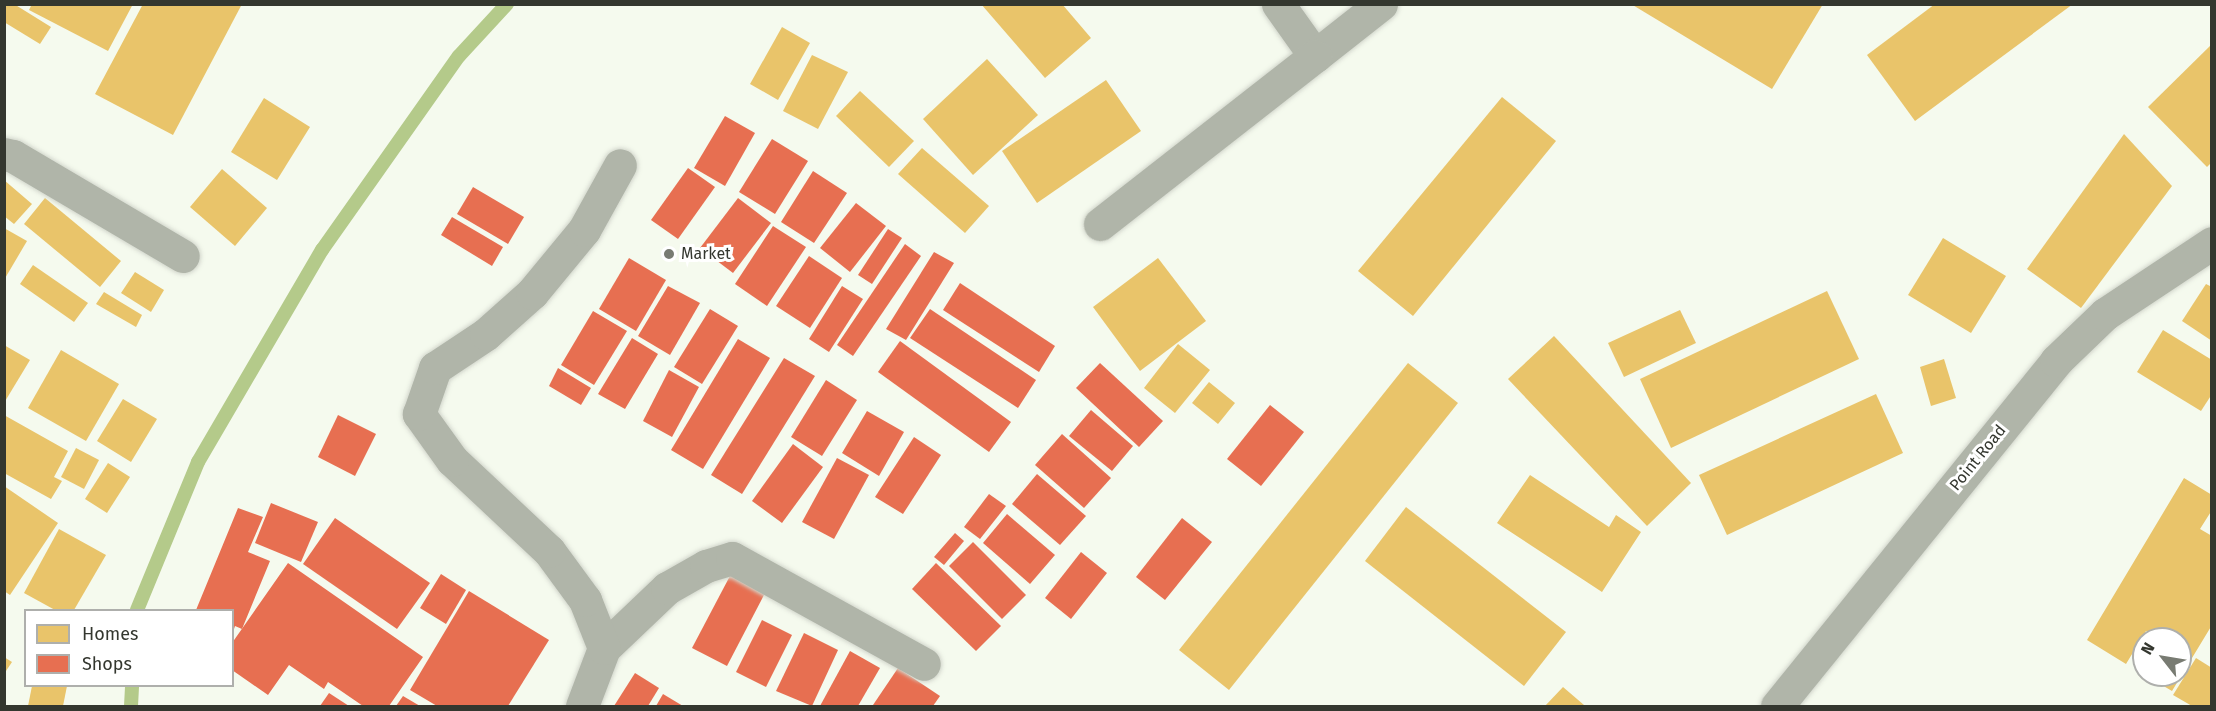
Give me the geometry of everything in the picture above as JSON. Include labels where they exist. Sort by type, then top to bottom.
[{"type":"street","points":[[1278,4],[1316,56]]},
{"type":"street","points":[[1100,224],[1381,4]]},
{"type":"street","points":[[4,154],[13,156],[183,256]]},
{"type":"street","points":[[604,648],[585,600],[549,550],[452,460],[419,414],[435,368],[486,334],[532,293],[584,230],[620,165]]},
{"type":"street","name":"Point Road","points":[[1777,706],[2056,361],[2105,314],[2211,243]]},
{"type":"street","points":[[582,706],[604,648],[667,588],[706,566],[732,558],[924,664]]},
{"type":"building: Homes","points":[[4,4],[14,4],[51,27],[40,44],[4,22]]},
{"type":"building: Homes","points":[[32,4],[133,4],[108,51],[29,10]]},
{"type":"building: Homes","points":[[143,4],[242,4],[173,135],[95,94]]},
{"type":"building: Homes","points":[[981,4],[1062,4],[1091,38],[1045,78]]},
{"type":"building: Homes","points":[[1631,4],[1823,4],[1772,89]]},
{"type":"building: Homes","points":[[1935,4],[2073,4],[1915,121],[1867,55]]},
{"type":"building: Homes","points":[[782,27],[810,43],[778,100],[750,84]]},
{"type":"building: Homes","points":[[2212,44],[2212,162],[2207,167],[2148,107]]},
{"type":"building: Homes","points":[[812,55],[848,72],[818,129],[783,111]]},
{"type":"building: Homes","points":[[987,59],[1038,115],[973,175],[923,119]]},
{"type":"building: Homes","points":[[1106,80],[1141,131],[1037,203],[1002,151]]},
{"type":"building: Homes","points":[[860,91],[914,141],[889,167],[836,116]]},
{"type":"building: Homes","points":[[1502,97],[1556,141],[1413,316],[1358,271]]},
{"type":"building: Homes","points":[[264,98],[310,127],[277,180],[231,152]]},
{"type":"building: Homes","points":[[2124,134],[2172,186],[2081,308],[2027,269]]},
{"type":"building: Homes","points":[[922,148],[989,206],[965,233],[898,174]]},
{"type":"building: Homes","points":[[222,169],[267,208],[235,246],[190,207]]},
{"type":"building: Homes","points":[[4,180],[32,204],[14,224],[4,216]]},
{"type":"building: Homes","points":[[45,198],[121,261],[100,287],[24,224]]},
{"type":"building: Homes","points":[[4,228],[27,241],[4,280]]},
{"type":"building: Homes","points":[[1943,238],[2006,276],[1971,333],[1908,295]]},
{"type":"building: Homes","points":[[1158,258],[1206,321],[1140,371],[1093,307]]},
{"type":"building: Homes","points":[[33,265],[88,303],[74,322],[20,284]]},
{"type":"building: Homes","points":[[135,272],[164,290],[151,312],[121,293]]},
{"type":"building: Homes","points":[[2206,284],[2212,287],[2212,341],[2182,321]]},
{"type":"building: Homes","points":[[1827,291],[1859,359],[1671,448],[1640,379]]},
{"type":"building: Homes","points":[[104,292],[142,315],[136,327],[96,304]]},
{"type":"building: Homes","points":[[1680,310],[1696,343],[1624,377],[1608,343]]},
{"type":"building: Homes","points":[[2163,330],[2212,360],[2212,394],[2201,411],[2137,372]]},
{"type":"building: Homes","points":[[1554,336],[1691,483],[1647,526],[1508,379]]},
{"type":"building: Homes","points":[[1178,344],[1210,370],[1175,413],[1144,388]]},
{"type":"building: Homes","points":[[4,345],[30,360],[4,403]]},
{"type":"building: Homes","points":[[61,350],[119,384],[86,441],[28,408]]},
{"type":"building: Homes","points":[[1944,359],[1956,398],[1931,406],[1920,367]]},
{"type":"building: Homes","points":[[1408,363],[1458,403],[1229,690],[1179,650]]},
{"type":"building: Homes","points":[[1209,382],[1235,403],[1218,424],[1192,403]]},
{"type":"building: Homes","points":[[1876,394],[1903,453],[1727,535],[1699,475]]},
{"type":"building: Homes","points":[[123,399],[157,419],[131,462],[97,441]]},
{"type":"building: Homes","points":[[4,415],[68,451],[54,477],[62,481],[51,499],[4,473]]},
{"type":"building: Homes","points":[[76,448],[99,460],[84,489],[61,477]]},
{"type":"building: Homes","points":[[108,463],[130,477],[107,513],[85,499]]},
{"type":"building: Homes","points":[[1530,475],[1609,527],[1616,515],[1641,532],[1602,592],[1497,523]]},
{"type":"building: Homes","points":[[2184,478],[2212,495],[2212,510],[2200,529],[2212,536],[2212,625],[2192,658],[2192,627],[2132,627],[2132,654],[2126,664],[2087,640]]},
{"type":"building: Homes","points":[[4,486],[58,523],[10,595],[4,591]]},
{"type":"building: Homes","points":[[1406,507],[1566,632],[1524,686],[1365,561]]},
{"type":"building: Homes","points":[[59,529],[106,555],[75,609],[53,609],[24,593]]},
{"type":"building: Homes","points":[[4,657],[12,662],[4,674]]},
{"type":"building: Homes","points":[[2196,658],[2212,668],[2212,706],[2192,706],[2173,695],[2178,687],[2192,687],[2192,664]]},
{"type":"building: Homes","points":[[32,687],[67,687],[63,706],[28,706]]},
{"type":"building: Homes","points":[[1563,687],[1584,705],[1545,706]]},
{"type":"building: Shops","points":[[725,116],[755,133],[725,186],[694,168]]},
{"type":"building: Shops","points":[[772,139],[808,161],[775,214],[739,192]]},
{"type":"building: Shops","points":[[688,168],[715,187],[678,239],[651,220]]},
{"type":"building: Shops","points":[[813,171],[847,193],[814,243],[781,222]]},
{"type":"building: Shops","points":[[473,187],[524,217],[508,244],[457,214]]},
{"type":"building: Shops","points":[[738,198],[771,223],[733,273],[700,248]]},
{"type":"building: Shops","points":[[856,203],[886,226],[850,272],[820,248]]},
{"type":"building: Shops","points":[[452,217],[503,247],[492,266],[441,235]]},
{"type":"building: Shops","points":[[773,226],[806,247],[767,306],[735,284]]},
{"type":"building: Shops","points":[[888,229],[902,238],[872,284],[858,275]]},
{"type":"building: Shops","points":[[905,244],[921,256],[853,356],[837,345]]},
{"type":"building: Shops","points":[[934,252],[954,263],[906,340],[886,329]]},
{"type":"building: Shops","points":[[809,256],[842,278],[810,328],[776,306]]},
{"type":"building: Shops","points":[[629,258],[666,280],[636,331],[599,309]]},
{"type":"building: Shops","points":[[960,283],[1055,346],[1039,372],[943,310]]},
{"type":"building: Shops","points":[[668,286],[700,303],[670,355],[638,336]]},
{"type":"building: Shops","points":[[842,286],[863,299],[829,352],[809,339]]},
{"type":"building: Shops","points":[[710,309],[738,326],[702,384],[674,367]]},
{"type":"building: Shops","points":[[930,309],[1036,380],[1018,408],[910,338]]},
{"type":"building: Shops","points":[[593,311],[627,331],[594,385],[561,365]]},
{"type":"building: Shops","points":[[632,338],[658,354],[625,409],[598,394]]},
{"type":"building: Shops","points":[[738,339],[770,358],[703,469],[671,450]]},
{"type":"building: Shops","points":[[900,341],[1011,422],[989,452],[878,372]]},
{"type":"building: Shops","points":[[784,358],[815,376],[742,494],[711,475]]},
{"type":"building: Shops","points":[[1100,363],[1163,421],[1139,447],[1076,388]]},
{"type":"building: Shops","points":[[558,368],[591,388],[581,405],[549,386]]},
{"type":"building: Shops","points":[[669,370],[699,387],[672,437],[643,421]]},
{"type":"building: Shops","points":[[826,380],[857,400],[822,456],[791,437]]},
{"type":"building: Shops","points":[[1270,405],[1304,432],[1261,486],[1227,459]]},
{"type":"building: Shops","points":[[1091,410],[1133,446],[1112,471],[1069,436]]},
{"type":"building: Shops","points":[[867,411],[904,432],[879,476],[842,453]]},
{"type":"building: Shops","points":[[338,415],[376,434],[355,476],[318,457]]},
{"type":"building: Shops","points":[[1062,434],[1111,478],[1084,508],[1035,465]]},
{"type":"building: Shops","points":[[914,437],[941,455],[903,514],[875,497]]},
{"type":"building: Shops","points":[[793,444],[823,467],[782,523],[752,501]]},
{"type":"building: Shops","points":[[837,458],[869,475],[834,539],[802,522]]},
{"type":"building: Shops","points":[[1037,474],[1086,516],[1060,545],[1012,504]]},
{"type":"building: Shops","points":[[989,494],[1006,506],[980,539],[964,527]]},
{"type":"building: Shops","points":[[271,503],[318,522],[301,562],[255,543]]},
{"type":"building: Shops","points":[[238,508],[263,517],[248,552],[270,561],[242,629],[235,626],[234,629],[234,609],[196,609]]},
{"type":"building: Shops","points":[[1007,514],[1055,555],[1030,584],[983,543]]},
{"type":"building: Shops","points":[[335,518],[430,583],[397,629],[303,564]]},
{"type":"building: Shops","points":[[1182,518],[1212,542],[1165,600],[1136,577]]},
{"type":"building: Shops","points":[[955,533],[964,541],[944,565],[934,557]]},
{"type":"building: Shops","points":[[973,542],[1026,595],[1002,619],[949,566]]},
{"type":"building: Shops","points":[[1081,552],[1107,573],[1071,619],[1045,598]]},
{"type":"building: Shops","points":[[288,563],[423,657],[389,706],[363,706],[328,682],[324,689],[289,665],[268,695],[234,671],[234,640]]},
{"type":"building: Shops","points":[[936,563],[1001,626],[976,651],[912,589]]},
{"type":"building: Shops","points":[[441,574],[466,590],[446,624],[420,608]]},
{"type":"building: Shops","points":[[731,574],[765,593],[727,666],[692,648]]},
{"type":"building: Shops","points":[[469,591],[549,640],[508,706],[437,706],[410,690]]},
{"type":"building: Shops","points":[[762,620],[792,635],[766,687],[736,672]]},
{"type":"building: Shops","points":[[804,633],[838,650],[812,706],[776,691]]},
{"type":"building: Shops","points":[[850,651],[880,668],[858,706],[820,706]]},
{"type":"building: Shops","points":[[898,668],[940,696],[933,706],[873,705]]},
{"type":"building: Shops","points":[[635,673],[659,688],[648,706],[614,706]]},
{"type":"building: Shops","points":[[329,693],[349,706],[320,706]]},
{"type":"building: Shops","points":[[663,694],[683,706],[656,706]]},
{"type":"building: Shops","points":[[403,696],[420,706],[396,706]]},
{"type":"waterway","points":[[137,609],[198,462],[322,250],[459,56],[507,4]]},
{"type":"waterway","points":[[131,706],[132,687]]},
{"type":"place","name":"Market","points":[[669,254]]}]
